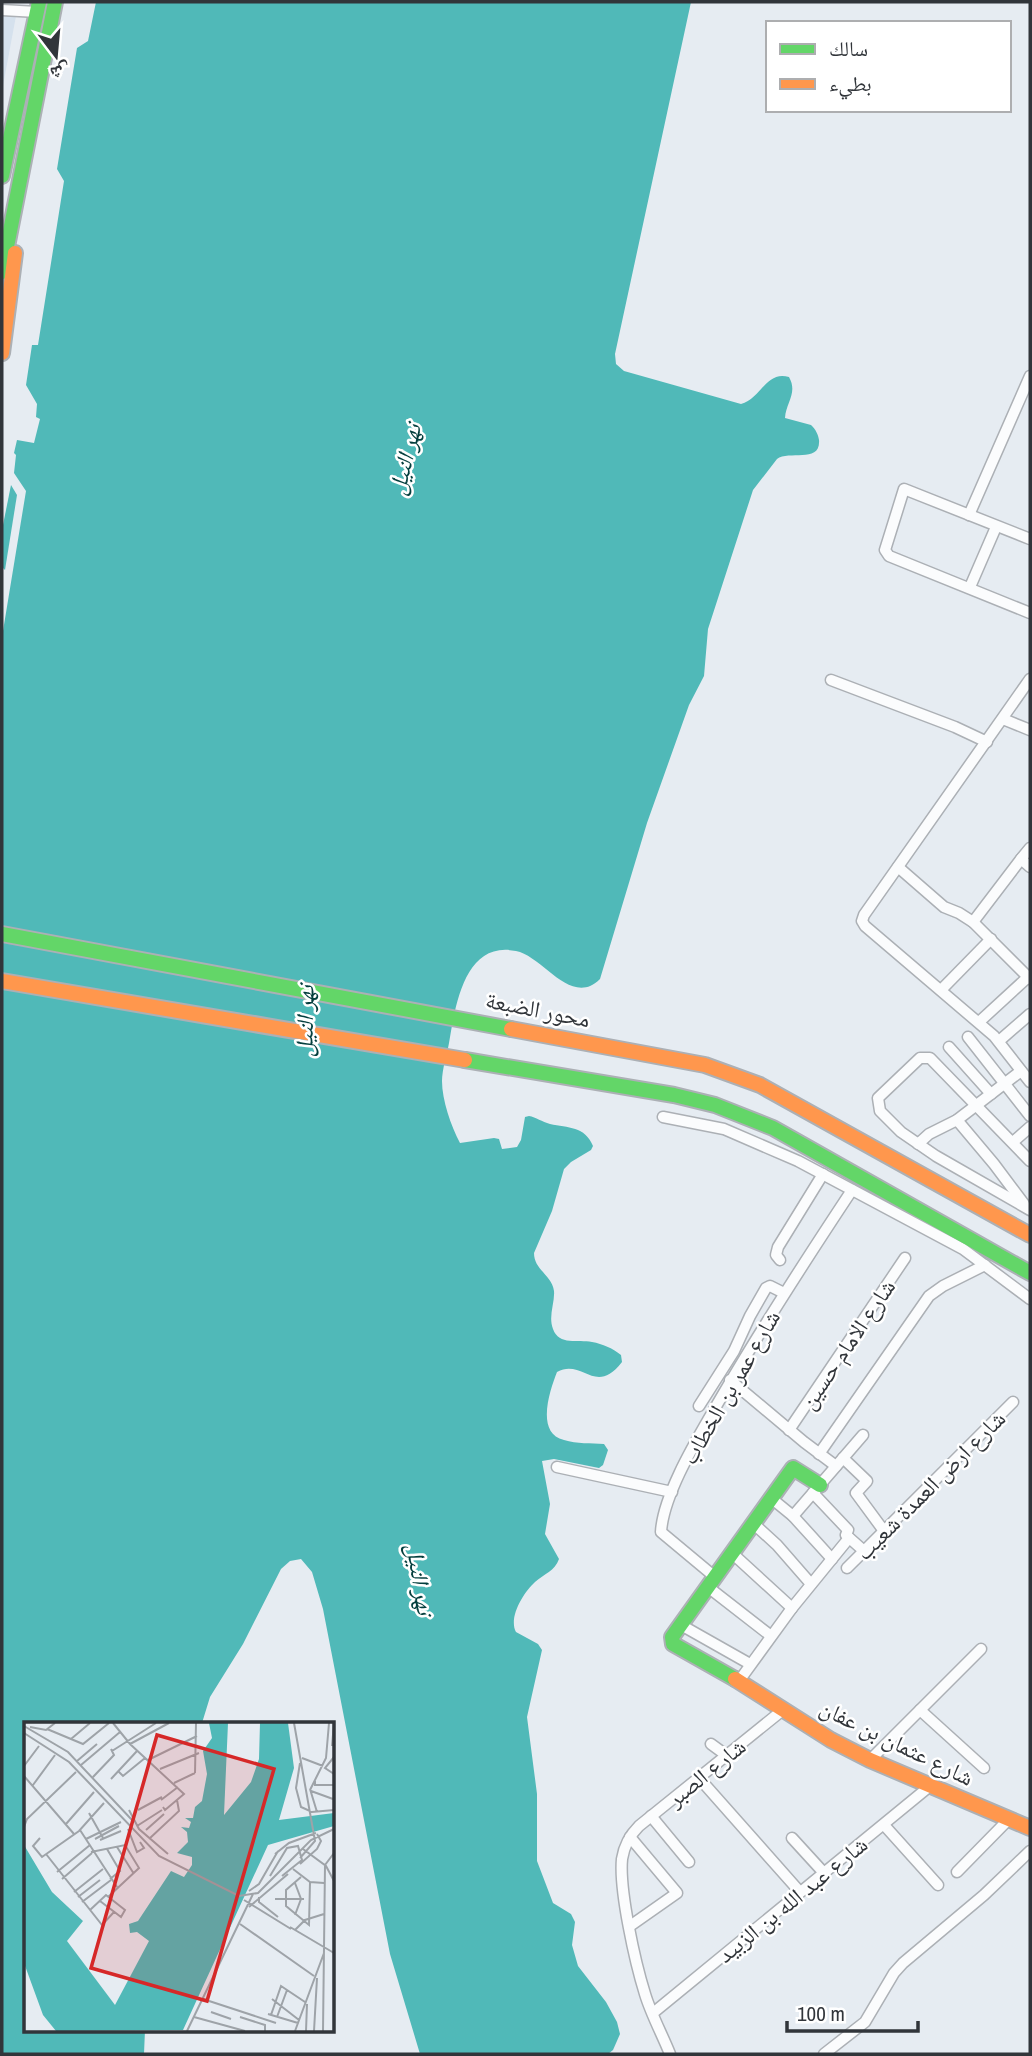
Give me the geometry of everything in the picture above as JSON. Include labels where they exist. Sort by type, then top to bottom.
[{"type":"main road","points":[[2,268],[55,2]]},
{"type":"main road","points":[[2,176],[38,7]]},
{"type":"main road","points":[[2,354],[12,293],[17,200]]},
{"type":"main road","name":"محور الضبعة","points":[[2,934],[705,1065],[760,1085],[787,1099],[1030,1234]]},
{"type":"main road","points":[[2,981],[647,1091],[715,1105],[773,1128],[1030,1273]]},
{"type":"main road","points":[[681,1625],[793,1468],[816,1489]]},
{"type":"main road","name":"شارع عثمان بن عفان","points":[[681,1625],[671,1641],[676,1646],[739,1681],[831,1740],[870,1760],[1030,1828]]},
{"type":"street","points":[[2,10],[38,7]]},
{"type":"street","points":[[969,515],[1030,376]]},
{"type":"street","points":[[1030,539],[903,489],[885,550],[889,556],[1030,613]]},
{"type":"street","points":[[970,587],[996,527]]},
{"type":"street","points":[[1030,679],[864,915],[863,924],[979,1022],[999,1041],[1030,1082]]},
{"type":"street","points":[[831,680],[955,727],[987,742]]},
{"type":"street","points":[[1003,719],[1030,730]]},
{"type":"street","points":[[973,922],[1030,848]]},
{"type":"street","points":[[1021,859],[1030,867]]},
{"type":"street","points":[[898,867],[944,907],[959,912],[973,922],[1029,978],[979,1022]]},
{"type":"street","points":[[942,990],[991,939]]},
{"type":"street","points":[[999,1041],[1030,1014]]},
{"type":"street","points":[[968,1037],[1030,1116]]},
{"type":"street","points":[[949,1047],[991,1094]]},
{"type":"street","points":[[1028,1209],[918,1144],[887,1119],[880,1111],[877,1101],[880,1094],[920,1058],[930,1058],[1030,1161]]},
{"type":"street","points":[[918,1144],[929,1134],[957,1121],[1021,1070]]},
{"type":"street","points":[[663,1117],[724,1129],[823,1174],[963,1249],[1030,1299]]},
{"type":"street","points":[[957,1121],[1006,1178],[1028,1209]]},
{"type":"street","points":[[1013,1142],[1030,1128]]},
{"type":"street","points":[[780,1260],[776,1255],[778,1247],[823,1174]]},
{"type":"street","name":"شارع عمر بن الخطاب","points":[[712,1582],[661,1532],[672,1492],[697,1439],[730,1380],[852,1190]]},
{"type":"street","name":"شارع الامام حسين","points":[[789,1430],[905,1258]]},
{"type":"street","points":[[819,1454],[929,1296],[985,1265]]},
{"type":"street","points":[[699,1406],[734,1350],[766,1288],[770,1286],[784,1293]]},
{"type":"street","points":[[730,1380],[819,1454],[840,1462],[867,1481],[856,1493],[884,1531]]},
{"type":"street","name":"شارع ارض العمدة شعيب","points":[[848,1568],[1013,1402]]},
{"type":"street","points":[[793,1516],[863,1435]]},
{"type":"street","points":[[557,1467],[672,1492]]},
{"type":"street","points":[[816,1489],[848,1530],[846,1535],[864,1551]]},
{"type":"street","points":[[771,1498],[793,1516],[832,1559]]},
{"type":"street","points":[[754,1524],[777,1545],[811,1584]]},
{"type":"street","points":[[739,1681],[792,1608],[849,1538]]},
{"type":"street","points":[[733,1554],[792,1608]]},
{"type":"street","points":[[712,1582],[771,1636]]},
{"type":"street","points":[[681,1625],[750,1664]]},
{"type":"street","points":[[870,1760],[981,1649]]},
{"type":"street","name":"شارع الصبر","points":[[630,1837],[651,1816],[784,1709]]},
{"type":"street","points":[[920,1710],[984,1768]]},
{"type":"street","points":[[711,1744],[726,1755]]},
{"type":"street","points":[[699,1778],[800,1892]]},
{"type":"street","name":"شارع عبد الله بن الزبيد","points":[[653,2013],[930,1786]]},
{"type":"street","points":[[651,1816],[689,1862]]},
{"type":"street","points":[[957,1872],[1009,1819]]},
{"type":"street","points":[[884,1825],[937,1885]]},
{"type":"street","points":[[630,1926],[677,1893],[630,1837],[622,1868],[630,1926],[645,1995],[670,2054]]},
{"type":"street","points":[[792,1838],[824,1873]]},
{"type":"street","points":[[824,2054],[865,2022],[903,1963],[984,1895],[1030,1851]]},
{"type":"shaded area","points":[[2,15],[16,16],[2,91]]},
{"type":"water","name":"نهر النيل","points":[[96,2],[691,2],[615,354],[616,364],[624,371],[741,404],[754,397],[769,381],[781,376],[789,377],[792,393],[785,418],[811,425],[819,438],[815,452],[777,459],[753,490],[708,629],[704,676],[689,705],[647,823],[600,979],[589,986],[578,988],[557,978],[526,955],[516,951],[498,950],[484,956],[465,980],[459,996],[443,1072],[445,1104],[460,1143],[494,1138],[499,1139],[502,1149],[517,1147],[525,1117],[529,1116],[581,1131],[593,1146],[564,1169],[552,1211],[534,1253],[537,1264],[553,1285],[551,1319],[556,1334],[564,1340],[592,1342],[607,1347],[621,1355],[622,1362],[613,1372],[604,1376],[596,1377],[574,1369],[557,1372],[548,1400],[547,1420],[550,1429],[555,1436],[564,1440],[604,1444],[608,1450],[603,1465],[599,1468],[554,1459],[542,1461],[550,1504],[545,1534],[559,1559],[552,1569],[526,1592],[518,1605],[514,1626],[516,1632],[538,1644],[542,1650],[527,1717],[537,1794],[537,1861],[553,1903],[571,1914],[575,1922],[572,1945],[578,1966],[606,2002],[617,2022],[620,2034],[613,2050],[608,2054],[420,2054],[390,1954],[323,1609],[312,1572],[301,1559],[290,1561],[281,1569],[243,1644],[210,1697],[202,1722],[24,1722],[24,2032],[145,2032],[144,2054],[2,2054],[2,637],[26,491],[14,473],[14,453],[17,440],[34,443],[40,419],[36,417],[37,404],[26,385],[32,345],[38,345],[64,181],[57,169],[77,48],[88,41]]},
{"type":"water","points":[[11,485],[17,495],[5,570],[2,567],[2,530]]},
{"type":"traffic: fast","points":[[2,176],[39,2]]},
{"type":"traffic: fast","points":[[2,272],[55,2]]},
{"type":"traffic: fast","points":[[2,934],[511,1029]]},
{"type":"traffic: fast","points":[[465,1060],[674,1095],[715,1105],[773,1128],[1030,1273]]},
{"type":"traffic: fast","points":[[735,1679],[673,1644],[672,1637],[793,1468],[820,1485]]},
{"type":"traffic: slow","points":[[2,353],[15,253]]},
{"type":"traffic: slow","points":[[2,981],[465,1060]]},
{"type":"traffic: slow","points":[[511,1029],[705,1065],[760,1085],[1030,1235]]},
{"type":"traffic: slow","points":[[735,1679],[831,1740],[870,1760],[1030,1828]]}]
